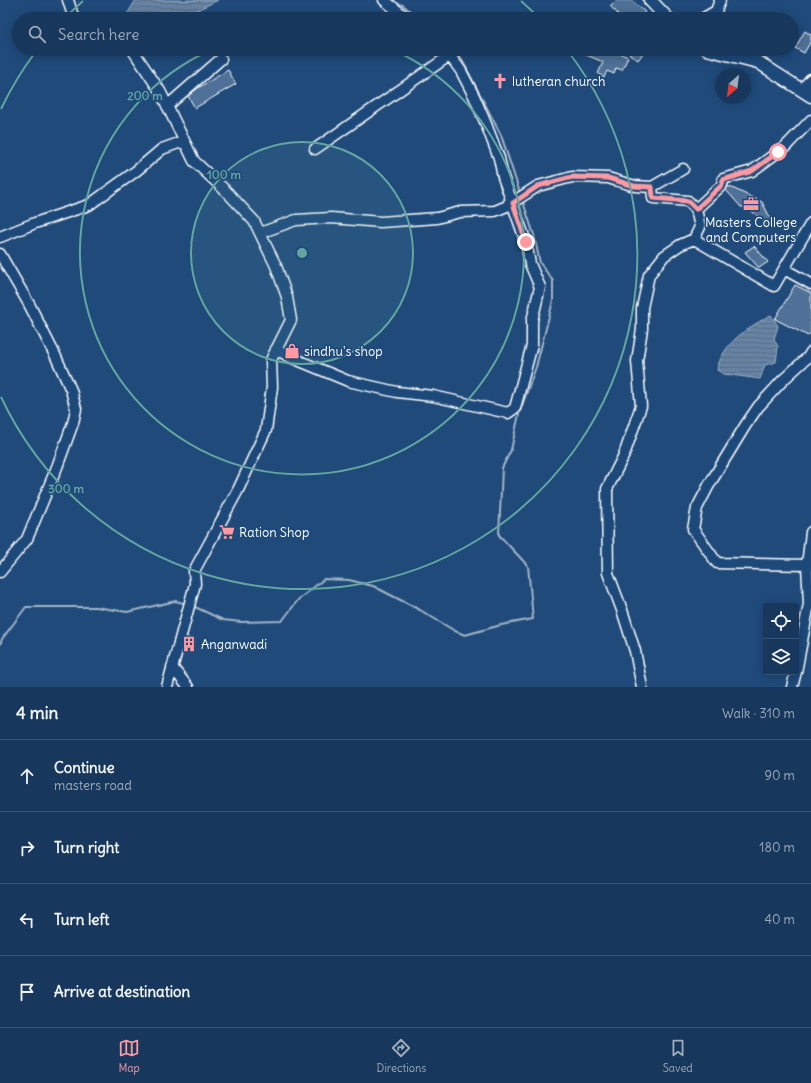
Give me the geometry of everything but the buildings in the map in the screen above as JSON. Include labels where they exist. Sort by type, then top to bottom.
[{"type":"main road","points":[[650,0],[661,12]]},
{"type":"main road","points":[[734,56],[758,62],[807,93],[811,80]]},
{"type":"street","points":[[68,0],[72,12]]},
{"type":"street","points":[[384,0],[399,12]]},
{"type":"street","points":[[714,12],[720,0]]},
{"type":"street","points":[[137,56],[160,91],[194,161],[227,192],[254,221],[276,266],[287,297],[291,320],[271,360],[272,386],[266,430],[238,490],[194,572],[195,584],[167,687]]},
{"type":"street","points":[[315,149],[443,56]]},
{"type":"street","points":[[276,349],[290,358],[348,381],[397,392],[433,396],[508,413],[515,408],[532,345],[532,320],[540,287],[530,264],[526,242],[510,203],[499,158],[474,96],[461,71],[449,56]]},
{"type":"street","points":[[167,106],[221,59]]},
{"type":"street","points":[[696,209],[722,185],[723,180],[752,171],[786,146],[811,120]]},
{"type":"street","points":[[0,238],[35,223],[89,204],[136,171],[162,149],[184,141]]},
{"type":"street","points":[[260,233],[296,220],[331,218],[381,222],[437,218],[460,212],[495,211],[538,186],[572,177],[608,178],[634,186],[652,187],[683,169]]},
{"type":"street","points":[[642,687],[633,644],[608,573],[607,489],[624,455],[641,406],[636,361],[642,329],[642,308],[649,275],[664,256],[680,245],[694,239],[700,227],[696,209],[688,201],[653,198],[652,187]]},
{"type":"street","points":[[694,239],[774,286],[811,223]]},
{"type":"street","points":[[0,254],[29,304],[53,351],[71,390],[76,409],[73,423],[57,467],[27,539],[0,572]]},
{"type":"street","points":[[784,269],[811,284]]},
{"type":"street","points":[[807,565],[717,563],[693,529],[697,508],[709,485],[745,426],[758,407],[811,352]]},
{"type":"street","points":[[799,656],[809,604],[807,565],[811,532]]},
{"type":"street","points":[[172,668],[188,687]]},
{"type":"street","points":[[792,687],[795,675]]},
{"type":"water","points":[[136,0],[218,0],[193,12],[128,12]]},
{"type":"water","points":[[771,315],[778,326],[774,339],[778,347],[776,362],[765,365],[760,379],[724,374],[717,370],[724,352],[730,344],[754,325]]},
{"type":"waterway","points":[[395,3],[403,5],[412,12]]},
{"type":"waterway","points":[[458,56],[462,60],[501,135],[519,190]]},
{"type":"waterway","points":[[195,607],[223,620],[241,622],[282,621],[298,600],[324,579],[349,580],[373,586],[465,635],[501,625],[533,619],[528,566],[499,535],[502,468],[511,450],[519,414],[536,367],[553,301],[553,281],[540,263],[534,235],[523,202]]},
{"type":"waterway","points":[[0,645],[2,639],[26,607],[96,607],[127,612],[176,601],[183,603]]},
{"type":"place","name":"lutheran church","points":[[500,81]]},
{"type":"place","name":"Masters College and Computers","points":[[751,204]]},
{"type":"place","name":"sindhu's shop","points":[[292,351]]},
{"type":"place","name":"Ration Shop","points":[[227,532]]},
{"type":"place","name":"Anganwadi","points":[[189,644]]},
{"type":"route","points":[[526,242],[513,203],[527,192],[538,186],[572,177],[608,178],[634,186],[652,187],[653,198],[688,201],[696,209],[722,185],[723,180],[742,176],[752,171],[778,152]]}]
